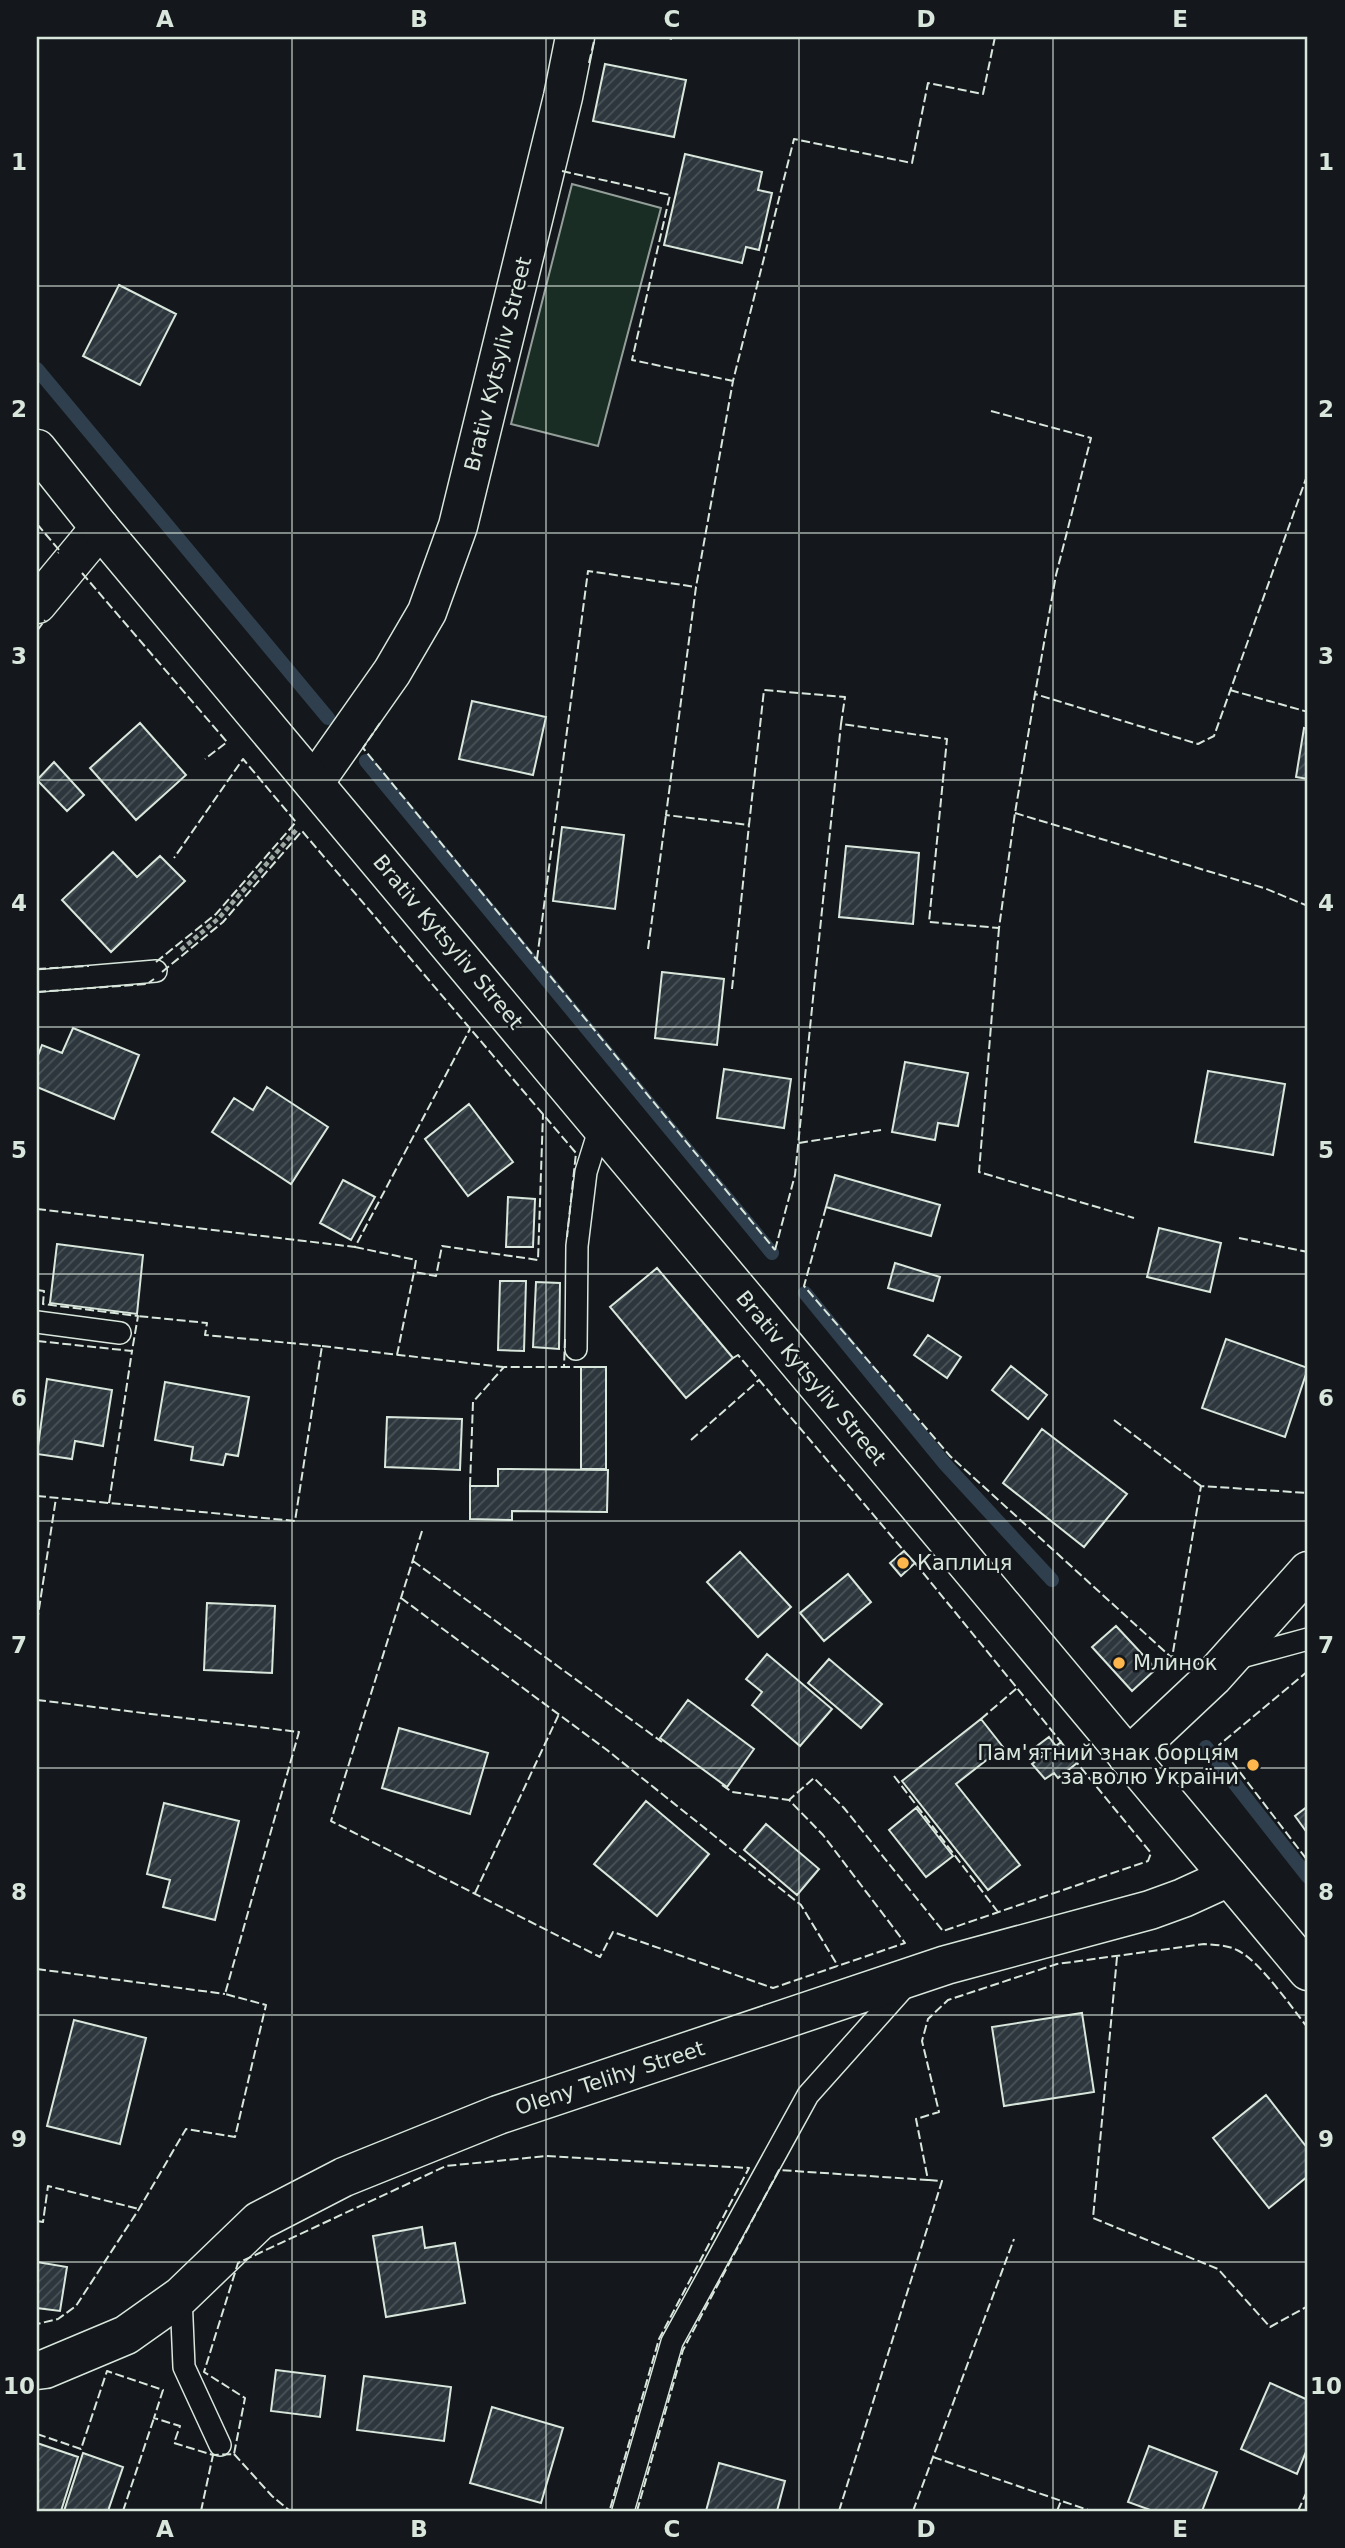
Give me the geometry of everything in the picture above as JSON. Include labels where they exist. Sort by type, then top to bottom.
[{"type":"street","name":"Brativ Kytsyliv Street","points":[[320,790],[427,612],[458,526],[563,97],[575,37]]},
{"type":"street","name":"Brativ Kytsyliv Street","points":[[37,449],[100,528],[1308,1971]]},
{"type":"street","points":[[37,604],[100,528]]},
{"type":"street","points":[[1128,1757],[1181,1709],[1308,1571]]},
{"type":"street","name":"Oleny Telihy Street","points":[[37,2370],[44,2370],[126,2335],[181,2296],[259,2221],[345,2177],[498,2115],[946,1965],[1150,1910],[1229,1877]]},
{"type":"lane","points":[[37,981],[156,971]]},
{"type":"lane","points":[[576,1349],[576,1246],[586,1172],[601,1124]]},
{"type":"lane","points":[[37,1322],[120,1333]]},
{"type":"lane","points":[[1228,1660],[1308,1639]]},
{"type":"lane","points":[[623,2511],[672,2342],[808,2095],[913,1977]]},
{"type":"lane","points":[[181,2296],[184,2367],[220,2445]]},
{"type":"path","points":[[156,971],[219,918],[320,790]]},
{"type":"green space","points":[[572,184],[661,208],[598,446],[511,424]]},
{"type":"building","points":[[605,64],[686,80],[674,137],[593,121]]},
{"type":"building","points":[[685,154],[762,172],[758,190],[772,193],[759,250],[746,247],[742,263],[664,245]]},
{"type":"building","points":[[119,285],[176,314],[140,385],[83,356]]},
{"type":"building","points":[[472,701],[546,717],[533,775],[459,759]]},
{"type":"building","points":[[140,723],[186,775],[136,820],[90,768]]},
{"type":"building","points":[[1304,728],[1308,729],[1308,779],[1296,777]]},
{"type":"building","points":[[54,762],[84,795],[67,811],[37,780]]},
{"type":"building","points":[[562,827],[624,835],[615,909],[553,901]]},
{"type":"building","points":[[846,846],[919,853],[913,924],[839,917]]},
{"type":"building","points":[[113,852],[137,877],[160,856],[185,881],[111,952],[62,900]]},
{"type":"building","points":[[662,972],[724,979],[717,1045],[655,1038]]},
{"type":"building","points":[[73,1028],[139,1055],[114,1119],[37,1087],[37,1058],[42,1045],[62,1053]]},
{"type":"building","points":[[905,1062],[968,1073],[958,1126],[938,1123],[935,1140],[892,1132]]},
{"type":"building","points":[[724,1069],[791,1079],[784,1128],[717,1118]]},
{"type":"building","points":[[1208,1071],[1285,1084],[1273,1155],[1195,1142]]},
{"type":"building","points":[[267,1087],[328,1127],[291,1184],[212,1132],[234,1098],[253,1110]]},
{"type":"building","points":[[469,1104],[513,1162],[468,1196],[425,1139]]},
{"type":"building","points":[[835,1175],[940,1205],[931,1236],[826,1207]]},
{"type":"building","points":[[343,1180],[375,1197],[351,1240],[320,1223]]},
{"type":"building","points":[[508,1197],[535,1199],[533,1247],[506,1247]]},
{"type":"building","points":[[1159,1228],[1221,1243],[1210,1292],[1147,1277]]},
{"type":"building","points":[[57,1244],[143,1255],[137,1314],[50,1303]]},
{"type":"building","points":[[895,1263],[940,1277],[933,1301],[888,1288]]},
{"type":"building","points":[[657,1268],[733,1358],[686,1398],[610,1307]]},
{"type":"building","points":[[500,1281],[526,1281],[524,1351],[498,1350]]},
{"type":"building","points":[[536,1282],[560,1283],[559,1349],[533,1347]]},
{"type":"building","points":[[928,1335],[961,1357],[947,1378],[914,1355]]},
{"type":"building","points":[[1226,1339],[1308,1368],[1285,1437],[1202,1408]]},
{"type":"building","points":[[1011,1366],[1047,1395],[1028,1419],[992,1390]]},
{"type":"building","points":[[581,1367],[606,1367],[606,1469],[581,1469]]},
{"type":"building","points":[[47,1379],[112,1390],[103,1446],[75,1441],[72,1459],[37,1454]]},
{"type":"building","points":[[165,1382],[249,1397],[238,1456],[226,1454],[223,1465],[191,1460],[193,1447],[155,1440]]},
{"type":"building","points":[[387,1417],[462,1419],[460,1470],[385,1467]]},
{"type":"building","points":[[1042,1429],[1127,1494],[1084,1547],[1003,1483]]},
{"type":"building","points":[[498,1469],[608,1470],[607,1512],[512,1511],[512,1520],[470,1519],[470,1486],[498,1486]]},
{"type":"building","name":"Каплиця","points":[[904,1551],[915,1563],[901,1576],[890,1563]]},
{"type":"building","points":[[740,1552],[791,1607],[758,1637],[707,1582]]},
{"type":"building","points":[[848,1574],[871,1602],[824,1641],[800,1613]]},
{"type":"building","points":[[207,1603],[275,1606],[272,1673],[204,1670]]},
{"type":"building","points":[[1116,1626],[1156,1669],[1132,1691],[1092,1647]]},
{"type":"building","points":[[767,1654],[832,1709],[800,1746],[752,1705],[762,1692],[746,1679]]},
{"type":"building","points":[[829,1659],[882,1704],[861,1728],[808,1683]]},
{"type":"building","points":[[688,1700],[754,1749],[727,1787],[660,1738]]},
{"type":"building","points":[[981,1719],[1003,1747],[956,1784],[1020,1865],[988,1890],[902,1781]]},
{"type":"building","points":[[399,1728],[488,1753],[470,1814],[382,1788]]},
{"type":"building","points":[[1049,1737],[1056,1746],[1061,1742],[1077,1763],[1058,1778],[1054,1773],[1045,1779],[1032,1764],[1044,1755],[1037,1746]]},
{"type":"building","points":[[646,1801],[709,1854],[657,1916],[594,1864]]},
{"type":"building","points":[[164,1803],[239,1821],[215,1920],[163,1907],[170,1880],[147,1874]]},
{"type":"building","points":[[1308,1806],[1308,1834],[1295,1816]]},
{"type":"building","points":[[916,1808],[953,1856],[926,1877],[889,1830]]},
{"type":"building","points":[[766,1824],[819,1869],[797,1895],[744,1850]]},
{"type":"building","points":[[1082,2013],[1094,2092],[1004,2106],[992,2027]]},
{"type":"building","points":[[74,2020],[146,2038],[120,2144],[47,2126]]},
{"type":"building","points":[[1266,2095],[1308,2149],[1308,2176],[1269,2208],[1213,2138]]},
{"type":"building","points":[[422,2227],[425,2248],[455,2243],[465,2303],[386,2317],[373,2236]]},
{"type":"building","points":[[37,2262],[67,2267],[60,2311],[37,2308]]},
{"type":"building","points":[[276,2370],[325,2376],[320,2417],[271,2411]]},
{"type":"building","points":[[364,2376],[451,2387],[444,2441],[357,2430]]},
{"type":"building","points":[[1270,2383],[1308,2400],[1308,2447],[1297,2474],[1241,2449]]},
{"type":"building","points":[[492,2407],[563,2428],[541,2503],[470,2483]]},
{"type":"building","points":[[37,2443],[78,2457],[61,2511],[37,2511]]},
{"type":"building","points":[[1149,2446],[1217,2472],[1202,2511],[1153,2511],[1128,2502]]},
{"type":"building","points":[[83,2453],[123,2467],[108,2511],[64,2511]]},
{"type":"building","points":[[719,2463],[785,2481],[777,2511],[706,2511]]},
{"type":"waterway","points":[[37,369],[328,718]]},
{"type":"waterway","points":[[366,761],[772,1253]]},
{"type":"waterway","points":[[805,1293],[945,1464],[1052,1580]]},
{"type":"waterway","points":[[1206,1747],[1308,1877]]},
{"type":"fence","points":[[589,63],[595,37]]},
{"type":"fence","points":[[666,37],[672,39]]},
{"type":"fence","points":[[995,37],[983,94],[928,83],[912,163],[794,139],[733,381],[696,587],[666,815],[749,825],[764,690],[845,697],[841,724],[947,739],[929,922],[999,928],[1035,694],[1198,744],[1214,736],[1308,473]]},
{"type":"fence","points":[[562,171],[670,195],[632,360],[733,381]]},
{"type":"fence","points":[[991,411],[1091,438],[1056,575],[1035,694]]},
{"type":"fence","points":[[37,524],[60,551],[58,553]]},
{"type":"fence","points":[[537,959],[588,571],[696,587]]},
{"type":"fence","points":[[82,573],[227,742],[205,759]]},
{"type":"fence","points":[[37,631],[45,620]]},
{"type":"fence","points":[[1230,690],[1308,712]]},
{"type":"fence","points":[[380,723],[363,748],[775,1250]]},
{"type":"fence","points":[[775,1250],[795,1175],[841,724]]},
{"type":"fence","points":[[156,962],[216,914],[296,822],[243,759],[174,858]]},
{"type":"fence","points":[[1015,813],[1264,888],[1308,906]]},
{"type":"fence","points":[[648,949],[666,815]]},
{"type":"fence","points":[[732,989],[749,825]]},
{"type":"fence","points":[[162,972],[223,922],[302,831],[576,1153],[567,1237]]},
{"type":"fence","points":[[999,928],[979,1172],[1134,1218]]},
{"type":"fence","points":[[37,969],[89,966]]},
{"type":"fence","points":[[37,992],[147,984],[154,979]]},
{"type":"fence","points":[[37,1209],[355,1247],[470,1029]]},
{"type":"fence","points":[[397,1355],[414,1272],[436,1276],[442,1246],[538,1260],[543,1114]]},
{"type":"fence","points":[[799,1143],[881,1130]]},
{"type":"fence","points":[[826,1207],[804,1286],[950,1456],[1172,1658],[1201,1486],[1308,1493]]},
{"type":"fence","points":[[1239,1238],[1308,1252]]},
{"type":"fence","points":[[355,1247],[416,1260],[414,1272]]},
{"type":"fence","points":[[37,1290],[44,1291],[43,1304],[138,1316],[132,1351],[37,1341]]},
{"type":"fence","points":[[37,1496],[295,1521],[322,1346],[205,1335],[207,1323],[138,1316]]},
{"type":"fence","points":[[565,1339],[564,1367],[581,1367]]},
{"type":"fence","points":[[322,1346],[503,1367]]},
{"type":"fence","points":[[109,1503],[132,1351]]},
{"type":"fence","points":[[733,1358],[738,1355],[904,1551]]},
{"type":"fence","points":[[470,1486],[473,1402],[504,1367],[564,1367]]},
{"type":"fence","points":[[691,1440],[759,1380]]},
{"type":"fence","points":[[1114,1420],[1201,1486]]},
{"type":"fence","points":[[37,1622],[56,1498]]},
{"type":"fence","points":[[422,1531],[331,1821],[600,1957],[613,1932],[773,1988],[905,1943],[823,1835],[789,1800],[814,1778],[844,1808],[943,1931],[1148,1861],[1151,1853],[1077,1763]]},
{"type":"fence","points":[[413,1561],[662,1742]]},
{"type":"fence","points":[[915,1563],[1061,1742]]},
{"type":"fence","points":[[401,1598],[607,1750],[801,1905],[838,1966]]},
{"type":"fence","points":[[1308,1671],[1219,1745],[1308,1861]]},
{"type":"fence","points":[[981,1719],[1017,1688]]},
{"type":"fence","points":[[37,1700],[299,1732],[225,1994],[266,2005],[235,2137],[186,2129],[139,2209],[76,2306],[58,2319],[37,2324]]},
{"type":"fence","points":[[475,1893],[559,1714]]},
{"type":"fence","points":[[894,1776],[998,1912]]},
{"type":"fence","points":[[722,1785],[732,1792],[789,1800]]},
{"type":"fence","points":[[637,2511],[683,2350],[779,2170],[928,2180],[916,2119],[939,2112],[922,2041],[928,2019],[948,2000],[1057,1964],[1204,1944],[1221,1945],[1246,1955],[1275,1985],[1308,2028]]},
{"type":"fence","points":[[1117,1957],[1093,2218],[1218,2269],[1270,2327],[1308,2306]]},
{"type":"fence","points":[[37,1969],[225,1994]]},
{"type":"fence","points":[[37,2434],[81,2449],[107,2371],[163,2390],[154,2418],[180,2426],[174,2443],[213,2455],[234,2454],[245,2398],[204,2372],[238,2263],[446,2166],[546,2156],[749,2168],[659,2339],[610,2509]]},
{"type":"fence","points":[[839,2511],[942,2181],[928,2180]]},
{"type":"fence","points":[[37,2221],[43,2222],[48,2186],[139,2209]]},
{"type":"fence","points":[[913,2511],[1014,2239]]},
{"type":"fence","points":[[123,2511],[154,2418]]},
{"type":"fence","points":[[234,2454],[272,2496],[290,2511]]},
{"type":"fence","points":[[201,2511],[213,2455]]},
{"type":"fence","points":[[933,2457],[1091,2511]]},
{"type":"fence","points":[[1298,2511],[1308,2489]]},
{"type":"fence","points":[[1057,2511],[1061,2501]]},
{"type":"place","name":"Каплиця","points":[[903,1563]]},
{"type":"place","name":"Млинок","points":[[1119,1663]]},
{"type":"place","name":"Пам'ятний знак борцям за волю України","points":[[1253,1765]]}]
